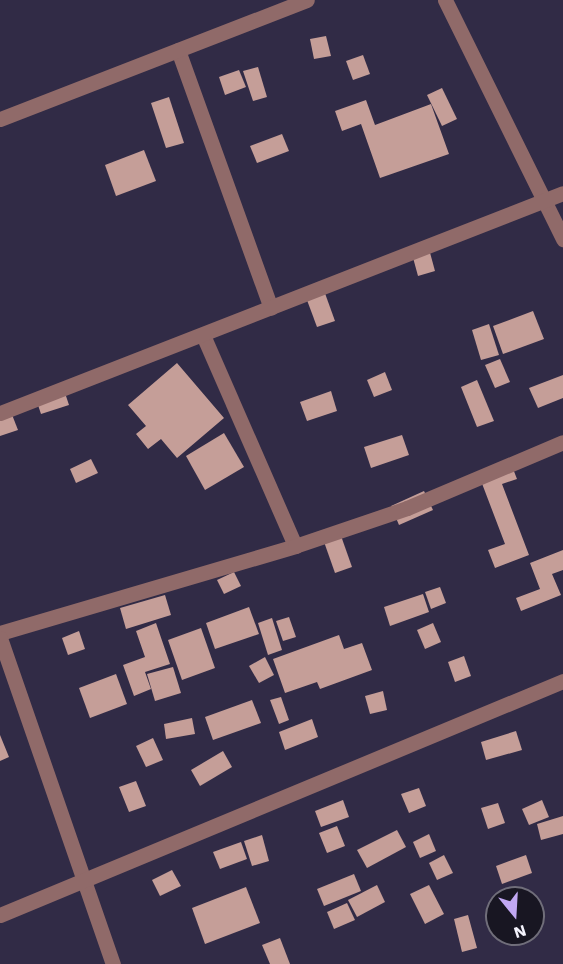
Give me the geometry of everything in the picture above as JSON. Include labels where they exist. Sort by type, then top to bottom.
[{"type":"street","points":[[0,118],[307,0]]},
{"type":"street","points":[[445,0],[546,199],[563,239]]},
{"type":"street","points":[[178,50],[271,308]]},
{"type":"street","points":[[0,413],[563,193]]},
{"type":"street","points":[[203,335],[295,546]]},
{"type":"street","points":[[0,633],[295,546],[407,508],[563,442]]},
{"type":"street","points":[[0,638],[87,881],[113,964]]},
{"type":"street","points":[[0,915],[87,881],[563,681]]},
{"type":"building","points":[[326,36],[331,56],[314,59],[310,39]]},
{"type":"building","points":[[363,55],[370,74],[353,80],[346,61]]},
{"type":"building","points":[[258,67],[267,97],[253,101],[243,71]]},
{"type":"building","points":[[239,70],[246,87],[225,95],[219,77]]},
{"type":"building","points":[[442,88],[457,119],[442,126],[427,95]]},
{"type":"building","points":[[169,97],[184,143],[166,148],[151,103]]},
{"type":"building","points":[[366,100],[375,125],[431,104],[449,154],[380,178],[361,124],[342,131],[335,111]]},
{"type":"building","points":[[282,134],[289,151],[257,163],[250,146]]},
{"type":"building","points":[[144,150],[156,181],[116,196],[105,165]]},
{"type":"building","points":[[429,249],[435,271],[418,276],[412,254]]},
{"type":"building","points":[[322,285],[335,321],[317,327],[304,292]]},
{"type":"building","points":[[533,311],[544,339],[503,354],[493,326]]},
{"type":"building","points":[[489,324],[499,355],[481,360],[472,330]]},
{"type":"building","points":[[500,359],[510,382],[495,388],[485,365]]},
{"type":"building","points":[[177,363],[224,418],[177,458],[161,439],[148,449],[136,434],[146,426],[128,405]]},
{"type":"building","points":[[385,372],[392,390],[374,397],[367,380]]},
{"type":"building","points":[[563,375],[563,398],[538,408],[529,388]]},
{"type":"building","points":[[477,380],[494,421],[477,427],[461,387]]},
{"type":"building","points":[[63,387],[69,405],[41,414],[35,396]]},
{"type":"building","points":[[331,391],[337,411],[307,421],[300,402]]},
{"type":"building","points":[[9,407],[18,430],[0,436],[0,411]]},
{"type":"building","points":[[224,433],[244,467],[205,490],[186,456]]},
{"type":"building","points":[[402,435],[409,455],[371,468],[364,447]]},
{"type":"building","points":[[91,459],[98,473],[76,483],[70,469]]},
{"type":"building","points":[[510,461],[517,479],[502,484],[529,555],[495,568],[488,550],[505,544],[478,473]]},
{"type":"building","points":[[424,491],[433,510],[399,525],[391,506]]},
{"type":"building","points":[[340,533],[352,567],[335,573],[323,539]]},
{"type":"building","points":[[563,550],[563,570],[552,574],[561,595],[521,611],[516,598],[540,589],[530,563]]},
{"type":"building","points":[[234,572],[241,586],[224,594],[217,580]]},
{"type":"building","points":[[440,587],[446,603],[431,609],[425,592]]},
{"type":"building","points":[[423,594],[429,612],[390,626],[384,607]]},
{"type":"building","points":[[165,595],[171,615],[126,629],[120,608]]},
{"type":"building","points":[[249,607],[259,634],[215,649],[206,623]]},
{"type":"building","points":[[289,617],[296,637],[283,641],[276,621]]},
{"type":"building","points":[[272,618],[282,650],[268,655],[258,623]]},
{"type":"building","points":[[156,623],[170,664],[145,672],[151,689],[134,696],[123,665],[145,657],[136,631]]},
{"type":"building","points":[[433,623],[441,642],[425,649],[417,630]]},
{"type":"building","points":[[201,628],[215,668],[182,680],[168,640]]},
{"type":"building","points":[[79,631],[85,649],[68,655],[62,638]]},
{"type":"building","points":[[339,635],[344,649],[362,643],[372,670],[320,689],[317,682],[285,693],[273,659]]},
{"type":"building","points":[[464,656],[471,676],[455,682],[448,662]]},
{"type":"building","points":[[265,657],[274,675],[259,683],[249,666]]},
{"type":"building","points":[[173,667],[181,693],[155,701],[147,674]]},
{"type":"building","points":[[116,674],[127,704],[90,718],[79,688]]},
{"type":"building","points":[[383,691],[387,710],[370,714],[365,696]]},
{"type":"building","points":[[281,697],[289,720],[279,724],[270,700]]},
{"type":"building","points":[[252,700],[261,723],[213,740],[205,717]]},
{"type":"building","points":[[192,718],[195,734],[166,739],[164,724]]},
{"type":"building","points":[[312,719],[318,737],[285,750],[279,732]]},
{"type":"building","points":[[516,731],[522,750],[486,760],[481,742]]},
{"type":"building","points":[[0,735],[9,757],[0,761]]},
{"type":"building","points":[[153,738],[163,760],[146,767],[136,746]]},
{"type":"building","points":[[223,751],[232,767],[200,786],[191,770]]},
{"type":"building","points":[[136,781],[146,806],[129,812],[119,787]]},
{"type":"building","points":[[419,788],[426,806],[409,813],[401,794]]},
{"type":"building","points":[[343,800],[349,817],[321,827],[315,811]]},
{"type":"building","points":[[542,800],[549,817],[529,825],[522,809]]},
{"type":"building","points":[[498,803],[505,823],[488,829],[481,808]]},
{"type":"building","points":[[563,816],[563,834],[541,840],[537,824]]},
{"type":"building","points":[[337,826],[345,846],[327,853],[319,833]]},
{"type":"building","points":[[397,830],[406,847],[367,868],[357,850]]},
{"type":"building","points":[[429,834],[436,851],[420,858],[413,842]]},
{"type":"building","points":[[262,835],[269,861],[252,866],[244,841]]},
{"type":"building","points":[[241,842],[247,859],[220,869],[213,852]]},
{"type":"building","points":[[444,855],[453,873],[437,880],[429,863]]},
{"type":"building","points":[[526,855],[532,873],[502,884],[496,866]]},
{"type":"building","points":[[172,870],[181,886],[160,896],[152,880]]},
{"type":"building","points":[[354,874],[361,891],[324,906],[317,889]]},
{"type":"building","points":[[377,885],[385,902],[357,917],[348,900]]},
{"type":"building","points":[[429,885],[444,914],[425,924],[410,894]]},
{"type":"building","points":[[246,887],[260,923],[205,944],[192,908]]},
{"type":"building","points":[[347,903],[355,920],[334,929],[327,912]]},
{"type":"building","points":[[468,915],[477,948],[462,952],[454,919]]},
{"type":"building","points":[[280,938],[290,964],[270,964],[262,945]]}]
